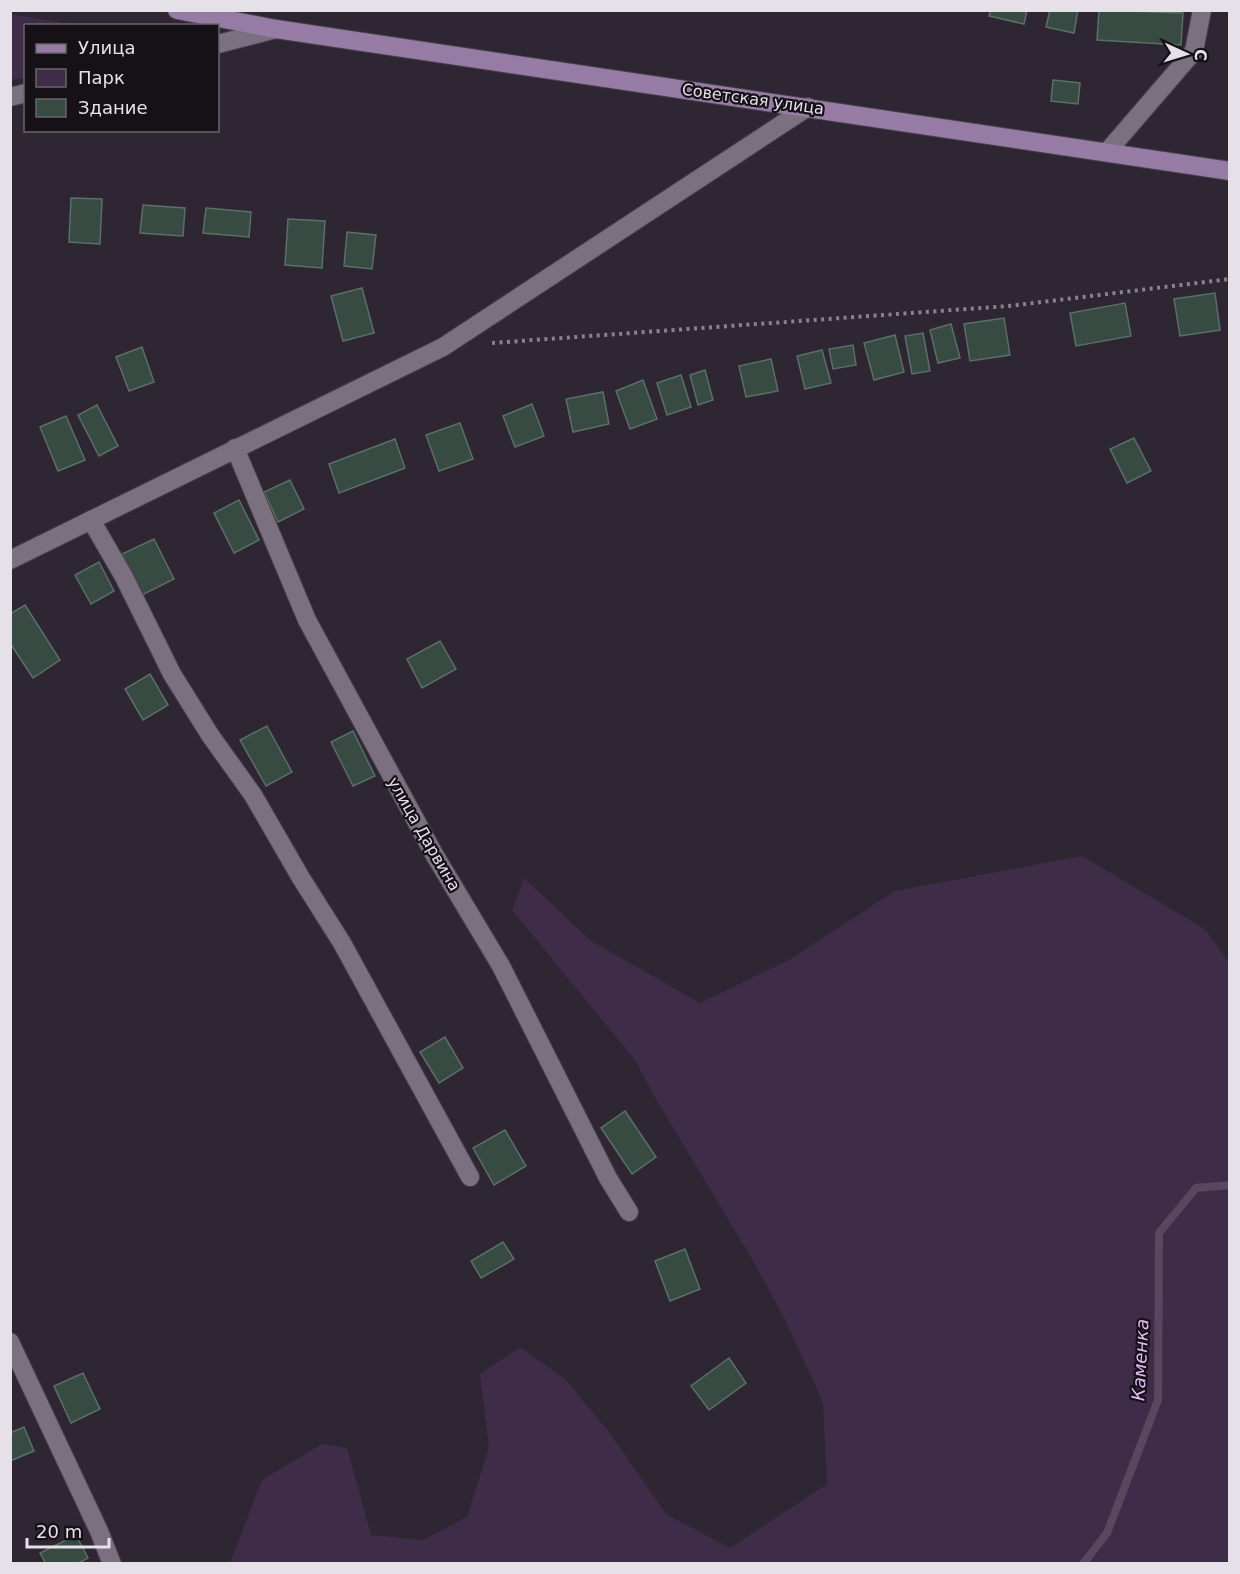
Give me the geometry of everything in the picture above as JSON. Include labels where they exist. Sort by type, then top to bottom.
[{"type":"main road","name":"Советская улица","points":[[177,10],[276,29],[1230,171]]},
{"type":"street","points":[[1107,152],[1194,51],[1202,10]]},
{"type":"street","name":"Советская улица","points":[[219,44],[276,29]]},
{"type":"street","points":[[10,560],[444,347],[808,107]]},
{"type":"street","name":"улица Дарвина","points":[[235,448],[307,620],[428,843],[501,966],[608,1178],[629,1212]]},
{"type":"street","points":[[91,520],[124,577],[172,674],[210,735],[253,795],[342,943],[470,1177]]},
{"type":"street","points":[[10,1342],[112,1563]]},
{"type":"path","points":[[491,343],[1009,306],[1230,279]]},
{"type":"green space","points":[[11,14],[70,24],[24,24],[24,78],[11,80]]},
{"type":"green space","points":[[1082,856],[1206,930],[1229,963],[1229,1563],[230,1563],[262,1480],[322,1444],[347,1448],[371,1535],[423,1540],[467,1517],[489,1447],[480,1374],[520,1347],[566,1380],[609,1432],[666,1514],[730,1548],[827,1484],[823,1402],[784,1318],[635,1060],[512,910],[524,878],[591,941],[700,1003],[789,960],[895,891]]},
{"type":"building","points":[[991,10],[1027,10],[1024,24],[989,16]]},
{"type":"building","points":[[1050,10],[1078,10],[1074,33],[1046,27]]},
{"type":"building","points":[[1099,10],[1183,13],[1181,45],[1097,40]]},
{"type":"building","points":[[1053,80],[1080,83],[1078,104],[1051,101]]},
{"type":"building","points":[[71,198],[102,199],[100,244],[69,242]]},
{"type":"building","points":[[143,205],[185,208],[183,236],[140,233]]},
{"type":"building","points":[[206,208],[251,212],[249,237],[203,233]]},
{"type":"building","points":[[288,219],[325,221],[322,268],[285,265]]},
{"type":"building","points":[[347,232],[376,235],[372,269],[344,266]]},
{"type":"building","points":[[362,288],[374,333],[343,341],[331,296]]},
{"type":"building","points":[[1215,293],[1220,330],[1180,336],[1174,299]]},
{"type":"building","points":[[1125,303],[1131,336],[1076,346],[1070,313]]},
{"type":"building","points":[[1004,318],[1010,355],[970,361],[964,324]]},
{"type":"building","points":[[951,324],[960,358],[938,363],[930,330]]},
{"type":"building","points":[[923,333],[930,371],[912,374],[905,336]]},
{"type":"building","points":[[895,335],[904,372],[874,380],[864,343]]},
{"type":"building","points":[[853,345],[856,365],[833,369],[829,349]]},
{"type":"building","points":[[142,347],[154,382],[129,391],[116,357]]},
{"type":"building","points":[[822,350],[831,383],[805,389],[797,356]]},
{"type":"building","points":[[771,359],[778,391],[746,397],[739,366]]},
{"type":"building","points":[[705,370],[713,400],[698,405],[690,375]]},
{"type":"building","points":[[681,375],[691,407],[667,415],[657,383]]},
{"type":"building","points":[[643,380],[657,419],[630,429],[616,391]]},
{"type":"building","points":[[603,392],[609,424],[573,432],[566,399]]},
{"type":"building","points":[[532,404],[544,436],[515,447],[503,416]]},
{"type":"building","points":[[97,405],[118,446],[99,456],[78,415]]},
{"type":"building","points":[[66,416],[85,460],[58,471],[40,427]]},
{"type":"building","points":[[460,423],[473,459],[439,471],[426,435]]},
{"type":"building","points":[[1134,438],[1151,471],[1127,483],[1110,449]]},
{"type":"building","points":[[395,439],[405,468],[339,493],[329,464]]},
{"type":"building","points":[[290,480],[304,509],[278,522],[264,492]]},
{"type":"building","points":[[239,500],[259,540],[234,553],[214,513]]},
{"type":"building","points":[[154,539],[174,579],[142,595],[122,554]]},
{"type":"building","points":[[99,562],[114,591],[91,604],[75,575]]},
{"type":"building","points":[[25,605],[60,660],[33,678],[10,643],[10,614]]},
{"type":"building","points":[[440,641],[456,669],[422,688],[407,659]]},
{"type":"building","points":[[150,674],[168,705],[143,720],[125,689]]},
{"type":"building","points":[[267,726],[292,772],[266,786],[240,740]]},
{"type":"building","points":[[353,731],[375,776],[353,786],[331,742]]},
{"type":"building","points":[[445,1037],[463,1068],[439,1083],[420,1052]]},
{"type":"building","points":[[625,1111],[656,1157],[632,1174],[601,1128]]},
{"type":"building","points":[[505,1130],[526,1166],[494,1185],[473,1148]]},
{"type":"building","points":[[503,1242],[514,1259],[481,1278],[471,1261]]},
{"type":"building","points":[[685,1249],[700,1289],[670,1301],[655,1261]]},
{"type":"building","points":[[729,1358],[746,1383],[709,1410],[691,1386]]},
{"type":"building","points":[[83,1373],[100,1409],[71,1423],[54,1386]]},
{"type":"building","points":[[24,1427],[34,1451],[10,1461],[10,1433]]},
{"type":"building","points":[[76,1535],[88,1558],[77,1564],[46,1564],[40,1553]]},
{"type":"waterway","name":"Каменка","points":[[1083,1564],[1107,1533],[1158,1400],[1159,1233],[1196,1188],[1230,1185]]}]
